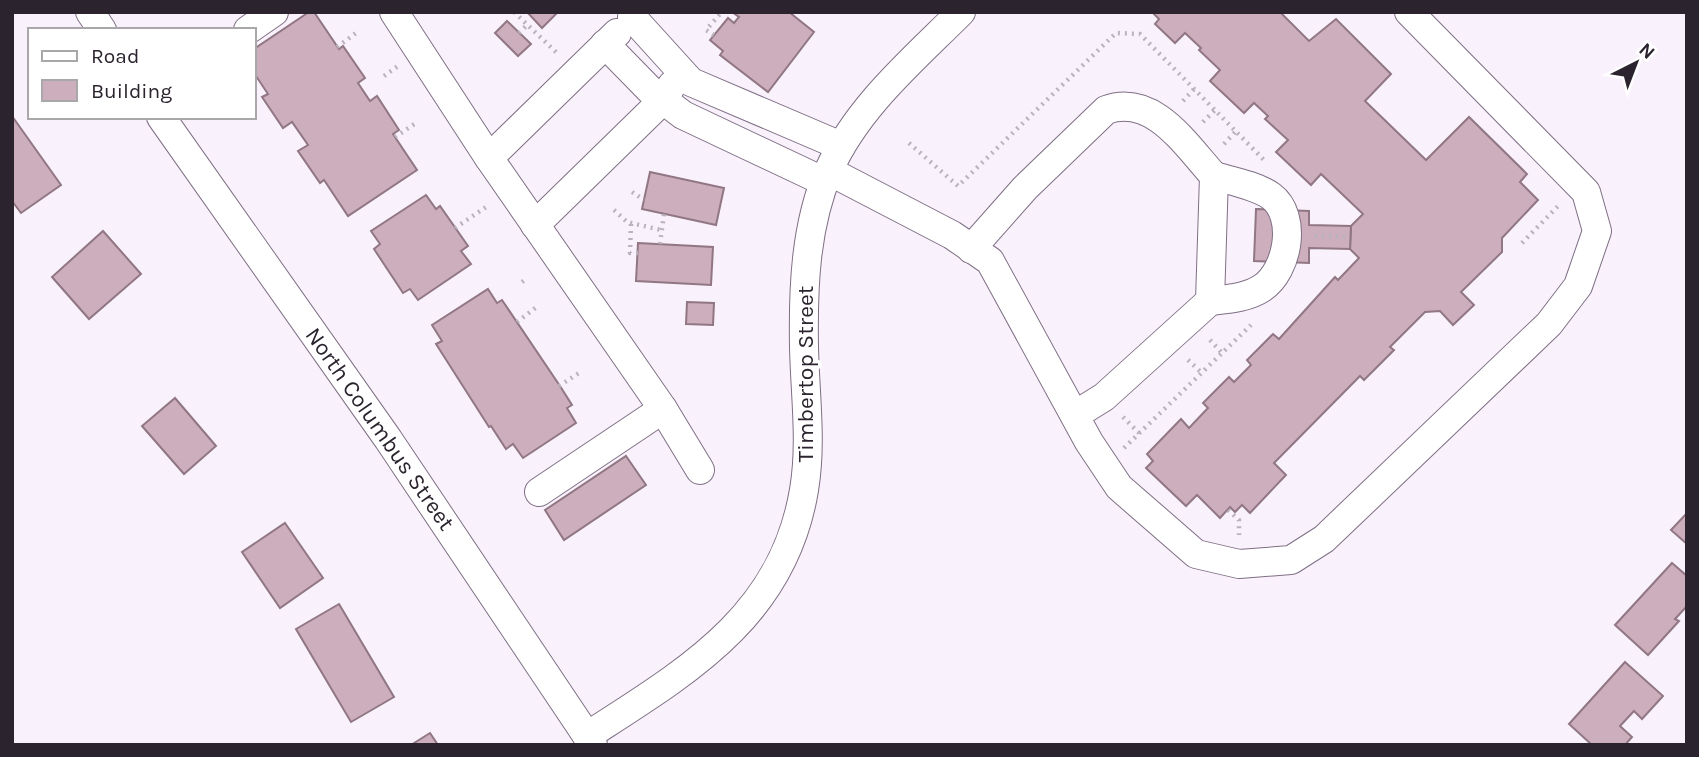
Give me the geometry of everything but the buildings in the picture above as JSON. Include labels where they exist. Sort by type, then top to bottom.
[{"type":"street","points":[[90,12],[101,28]]},
{"type":"street","points":[[250,28],[274,12]]},
{"type":"street","points":[[394,12],[511,191],[663,409],[700,470]]},
{"type":"street","name":"Timbertop Street","points":[[590,740],[707,654],[750,613],[779,568],[804,491],[808,432],[803,283],[814,218],[827,177],[841,146],[881,91],[961,12]]},
{"type":"street","points":[[605,44],[663,100],[683,115],[952,235],[989,261],[1075,415],[1119,487],[1196,554],[1239,564],[1291,560],[1324,539],[1549,324],[1578,286],[1597,232],[1586,192],[1409,12]]},
{"type":"street","points":[[489,158],[635,15],[679,72],[691,82],[841,146]]},
{"type":"street","points":[[535,225],[663,100],[679,72]]},
{"type":"street","points":[[971,249],[1025,188],[1106,110],[1123,104],[1141,106],[1158,117],[1214,176],[1271,196],[1284,211],[1287,234],[1281,266],[1263,287],[1238,298],[1210,301],[1104,397],[1075,415]]},
{"type":"street","name":"North Columbus Street","points":[[162,119],[388,439],[590,740]]},
{"type":"street","points":[[1210,301],[1214,176]]},
{"type":"street","points":[[539,492],[663,409]]},
{"type":"path","points":[[514,12],[577,72]]},
{"type":"path","points":[[714,35],[706,30],[722,12]]},
{"type":"path","points":[[519,33],[527,25]]},
{"type":"path","points":[[337,47],[356,33]]},
{"type":"path","points":[[909,143],[958,186],[1116,33],[1140,34],[1273,168]]},
{"type":"path","points":[[395,137],[416,123]]},
{"type":"path","points":[[455,228],[511,191]]},
{"type":"path","points":[[632,192],[644,200]]},
{"type":"path","points":[[614,210],[631,224],[661,230]]},
{"type":"path","points":[[660,244],[664,214]]},
{"type":"path","points":[[631,224],[630,253],[638,253]]},
{"type":"path","points":[[1287,234],[1350,237]]},
{"type":"path","points":[[517,322],[538,306]]},
{"type":"path","points":[[1118,454],[1258,318]]},
{"type":"path","points":[[559,386],[582,370]]},
{"type":"path","points":[[1228,510],[1238,520],[1239,540],[1228,540]]}]
